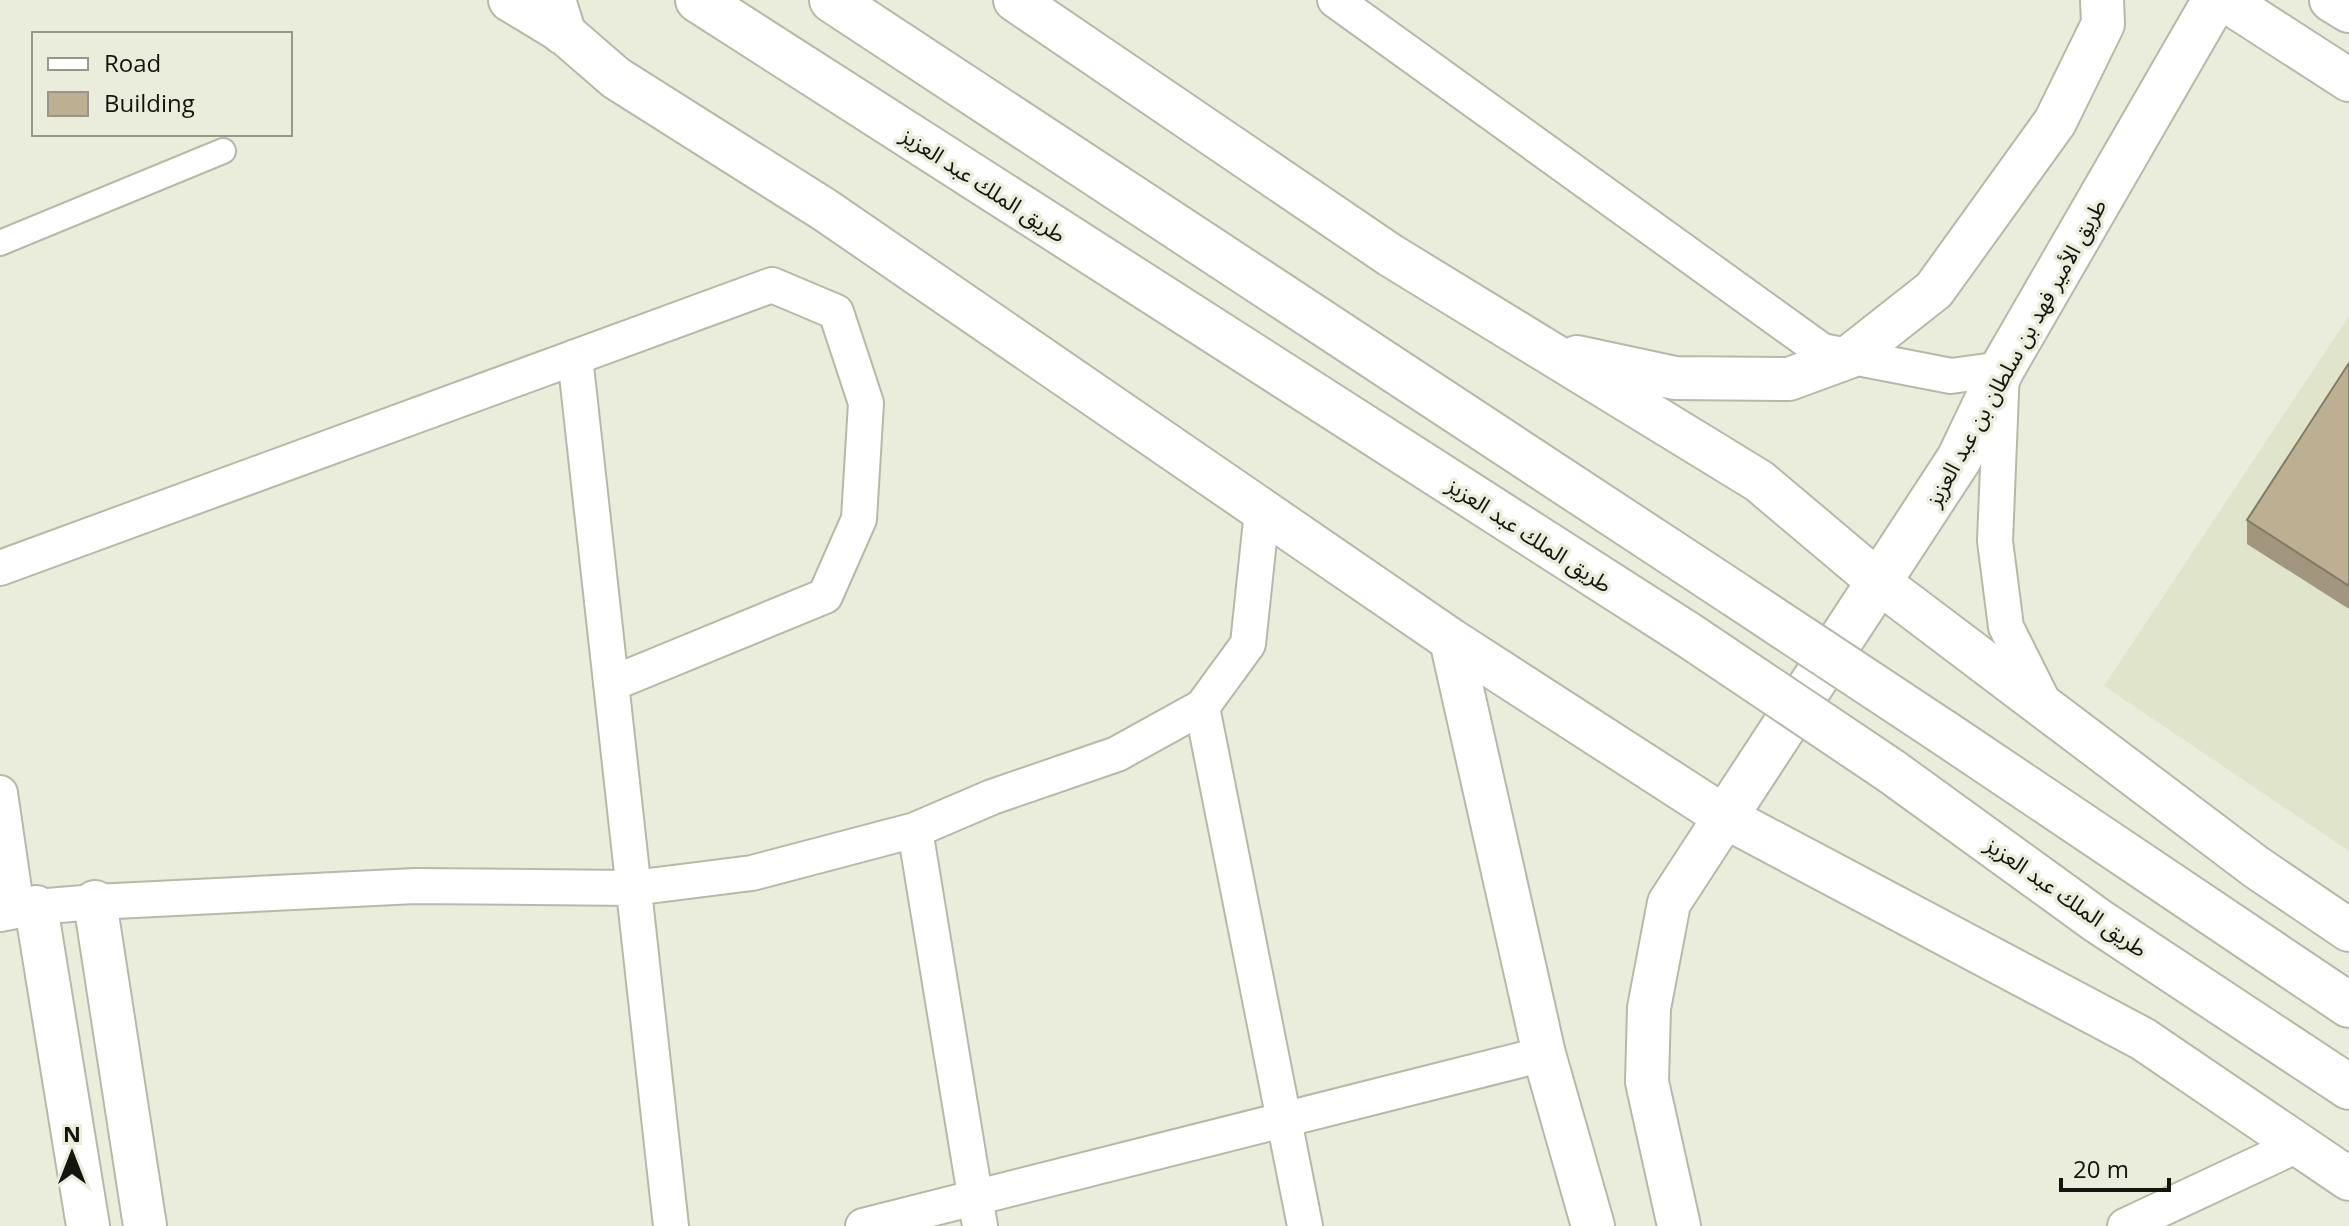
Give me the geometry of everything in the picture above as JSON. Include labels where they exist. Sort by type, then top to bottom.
[{"type":"main road","name":"طريق الملك عبد العزيز","points":[[698,0],[1687,634],[1891,771],[2098,921],[2349,1087]]},
{"type":"main road","points":[[832,0],[1943,732],[2349,1005]]},
{"type":"main road","name":"طريق الأمير فهد بن سلطان بن عبد العزيز","points":[[1725,817],[1959,459],[2002,369],[2215,0]]},
{"type":"street","points":[[510,0],[558,16],[616,78],[825,210],[1451,640],[1725,817],[2143,1039],[2349,1179]]},
{"type":"street","points":[[1015,0],[1390,255],[1759,481],[1880,583],[2256,867],[2349,930]]},
{"type":"street","points":[[1335,0],[1822,351],[1951,376],[2002,369],[1995,541],[2006,627],[2047,709]]},
{"type":"street","points":[[1548,351],[1675,378],[1789,379],[1849,357],[1934,290],[2055,122],[2103,24],[2102,0]]},
{"type":"street","points":[[2225,0],[2349,80]]},
{"type":"street","points":[[2331,0],[2349,11]]},
{"type":"street","points":[[0,243],[223,151]]},
{"type":"street","points":[[0,568],[772,285],[836,312],[866,403],[859,519],[825,596],[611,684]]},
{"type":"street","points":[[575,357],[671,1226]]},
{"type":"street","points":[[18,910],[95,902],[415,886],[633,888],[752,873],[915,830],[992,797],[1117,754],[1202,707],[1248,644],[1262,511]]},
{"type":"street","points":[[1451,640],[1544,1054],[1593,1226]]},
{"type":"street","points":[[1202,707],[1305,1226]]},
{"type":"street","points":[[0,793],[18,910],[88,1226]]},
{"type":"street","points":[[1679,1226],[1647,1082],[1649,1008],[1669,903],[1725,817]]},
{"type":"street","points":[[915,830],[978,1212]]},
{"type":"street","points":[[95,902],[145,1226]]},
{"type":"street","points":[[863,1226],[978,1212],[1284,1120],[1544,1054]]},
{"type":"street","points":[[2125,1226],[2300,1144]]},
{"type":"shaded area","points":[[2349,316],[2349,851],[2104,686]]},
{"type":"building","points":[[2349,363],[2349,586],[2247,520]]}]
